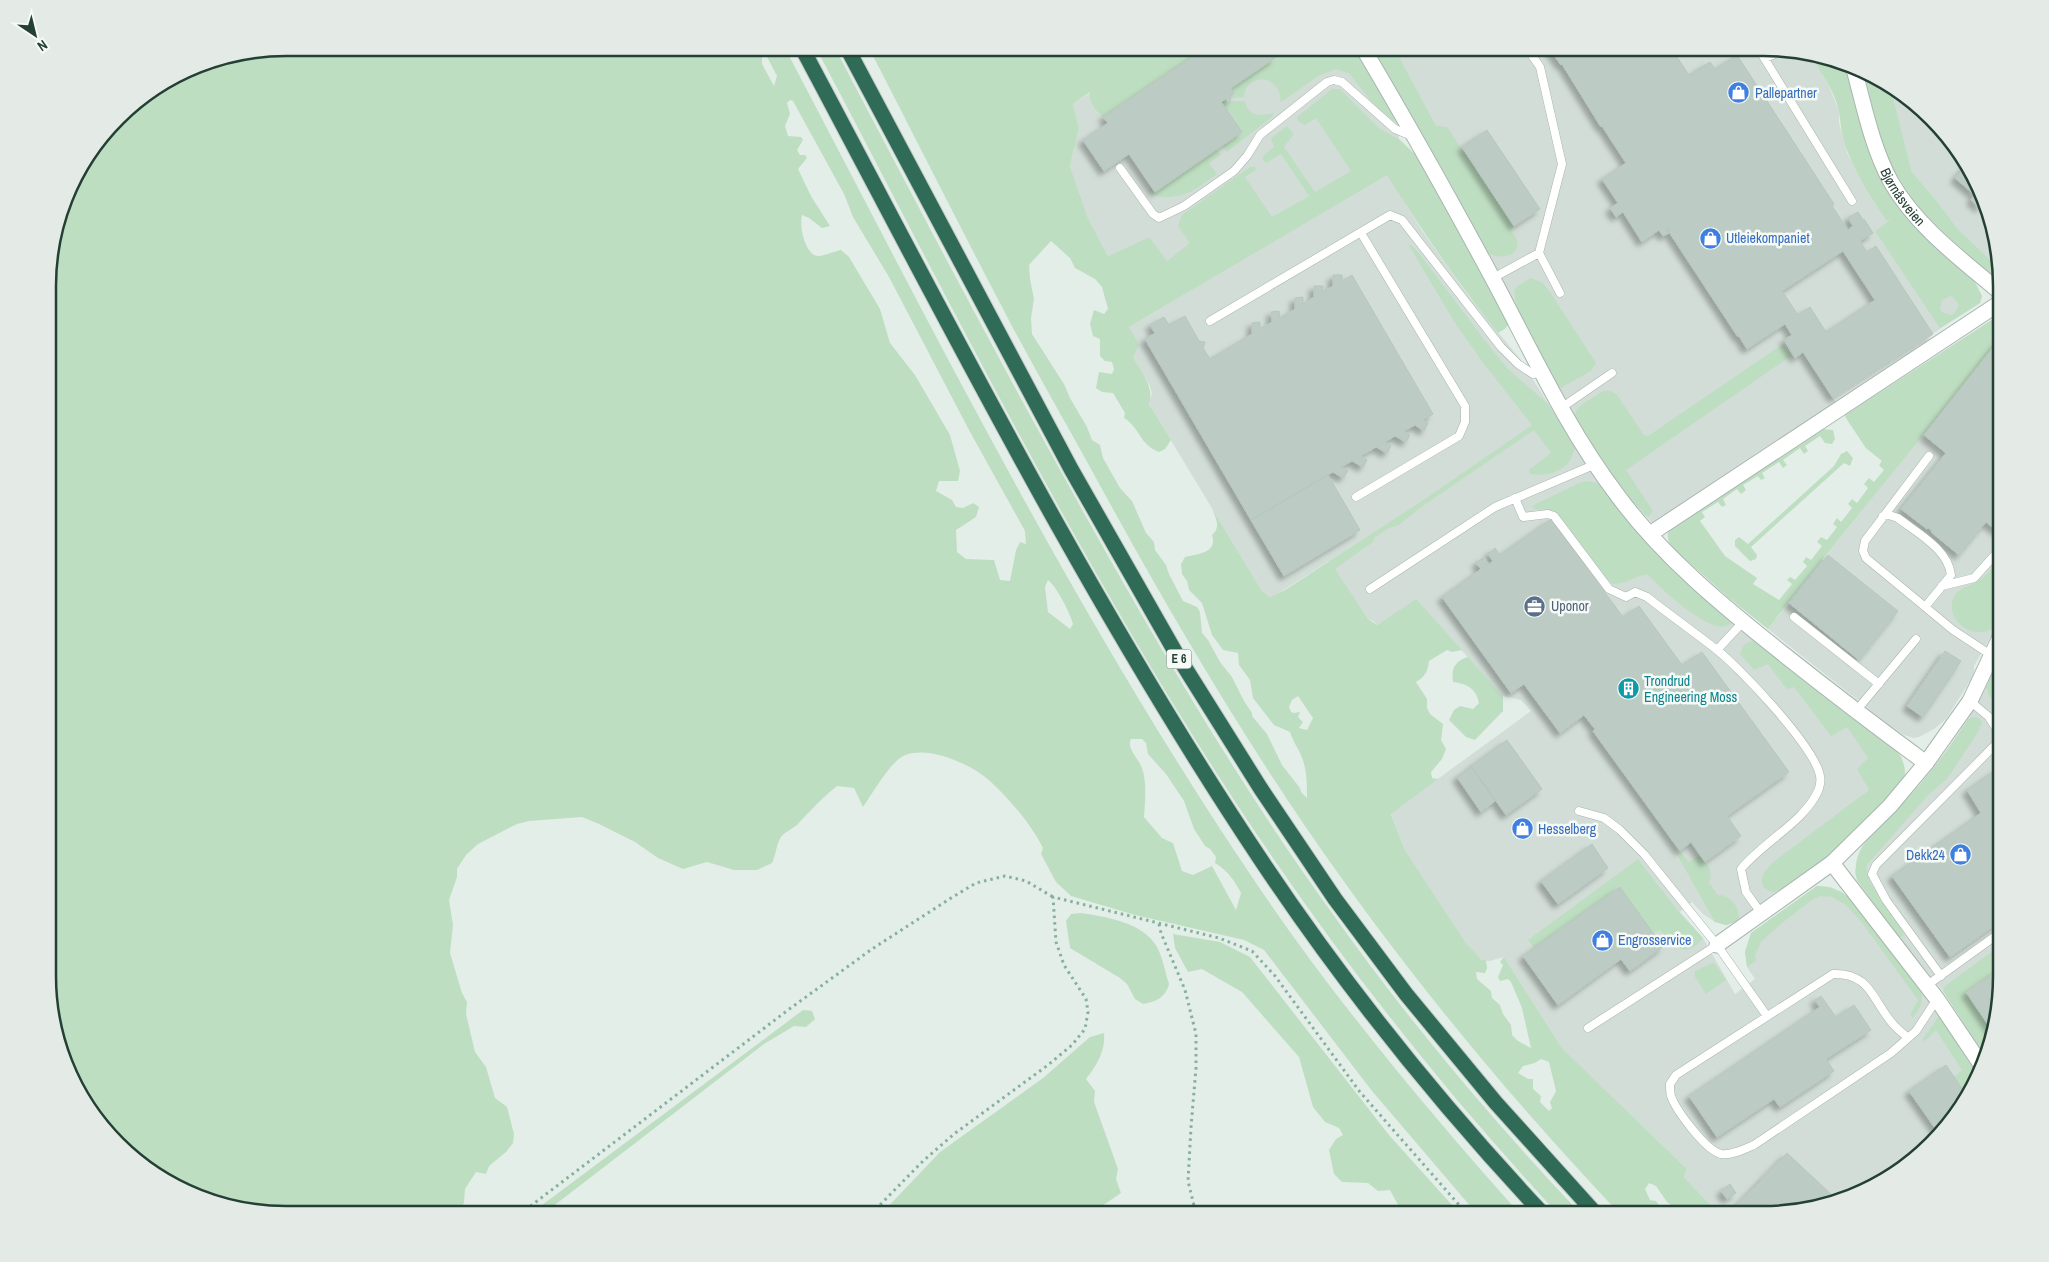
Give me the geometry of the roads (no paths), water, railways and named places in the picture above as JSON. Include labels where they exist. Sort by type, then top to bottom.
[{"type":"highway","points":[[806,56],[1004,428],[1068,544],[1166,713],[1262,862],[1335,965],[1382,1027],[1457,1118],[1536,1206]]},
{"type":"highway","name":"E 6","points":[[851,56],[1071,469],[1177,655],[1261,789],[1336,898],[1406,994],[1496,1103],[1589,1206]]},
{"type":"street","points":[[1368,56],[1493,278],[1561,408],[1618,496],[1682,568],[1743,622],[1856,711],[1926,763]]},
{"type":"street","name":"Bjørnåsveien","points":[[1856,76],[1874,143],[1890,180],[1907,207],[1948,248],[1993,286]]},
{"type":"street","points":[[1650,534],[1993,307]]},
{"type":"street","points":[[1716,945],[1832,863],[1890,806],[1926,763],[1970,701],[1993,651]]},
{"type":"street","points":[[1832,863],[1937,999],[1977,1059]]},
{"type":"lane","points":[[1532,56],[1540,67],[1562,164],[1539,253],[1560,293]]},
{"type":"lane","points":[[1769,56],[1765,58],[1852,201]]},
{"type":"lane","points":[[1120,168],[1153,214],[1159,218],[1171,213],[1234,171],[1247,156],[1260,135],[1327,82],[1334,80],[1342,82],[1395,129],[1415,137]]},
{"type":"lane","points":[[1210,321],[1390,216],[1402,220],[1501,347],[1518,364],[1533,374],[1542,373]]},
{"type":"lane","points":[[1356,497],[1459,436],[1465,422],[1465,406],[1361,233]]},
{"type":"lane","points":[[1493,278],[1539,253]]},
{"type":"lane","points":[[1561,408],[1612,373]]},
{"type":"lane","points":[[1929,456],[1865,541],[1863,551],[1866,558],[1953,630],[1991,655]]},
{"type":"lane","points":[[1370,589],[1495,507],[1596,464]]},
{"type":"lane","points":[[1515,498],[1523,517],[1548,514],[1554,516],[1609,589],[1626,597],[1635,592],[1647,597],[1739,669],[1800,740],[1815,764],[1820,776],[1819,790],[1792,823],[1752,855],[1741,869],[1746,892],[1761,913]]},
{"type":"lane","points":[[1883,516],[1889,515],[1898,518],[1943,554],[1950,566],[1951,575],[1925,607]]},
{"type":"lane","points":[[1942,586],[1974,578],[1993,557]]},
{"type":"lane","points":[[1794,617],[1879,684]]},
{"type":"lane","points":[[1717,650],[1743,622]]},
{"type":"lane","points":[[1856,711],[1916,639]]},
{"type":"lane","points":[[1970,701],[1989,717],[1993,724]]},
{"type":"lane","points":[[1940,976],[1886,900],[1872,874],[1876,865],[1993,746]]},
{"type":"lane","points":[[1579,811],[1604,818],[1620,830],[1644,854],[1716,945],[1767,1016]]},
{"type":"lane","points":[[1926,986],[1993,938]]},
{"type":"lane","points":[[1588,1028],[1716,945]]},
{"type":"lane","points":[[1908,1038],[1893,1025],[1861,980],[1847,974],[1833,974],[1676,1075],[1670,1084],[1671,1096],[1696,1135],[1707,1146],[1722,1154],[1754,1146],[1891,1053],[1916,1031],[1937,999]]},
{"type":"place","name":"Pallepartner","points":[[1739,93]]},
{"type":"place","name":"Utleiekompaniet","points":[[1710,238]]},
{"type":"place","name":"Uponor","points":[[1535,606]]},
{"type":"place","name":"Trondrud Engineering Moss","points":[[1628,689]]},
{"type":"place","name":"Hesselberg","points":[[1522,829]]},
{"type":"place","name":"Dekk24","points":[[1961,855]]},
{"type":"place","name":"Engrosservice","points":[[1602,940]]}]
